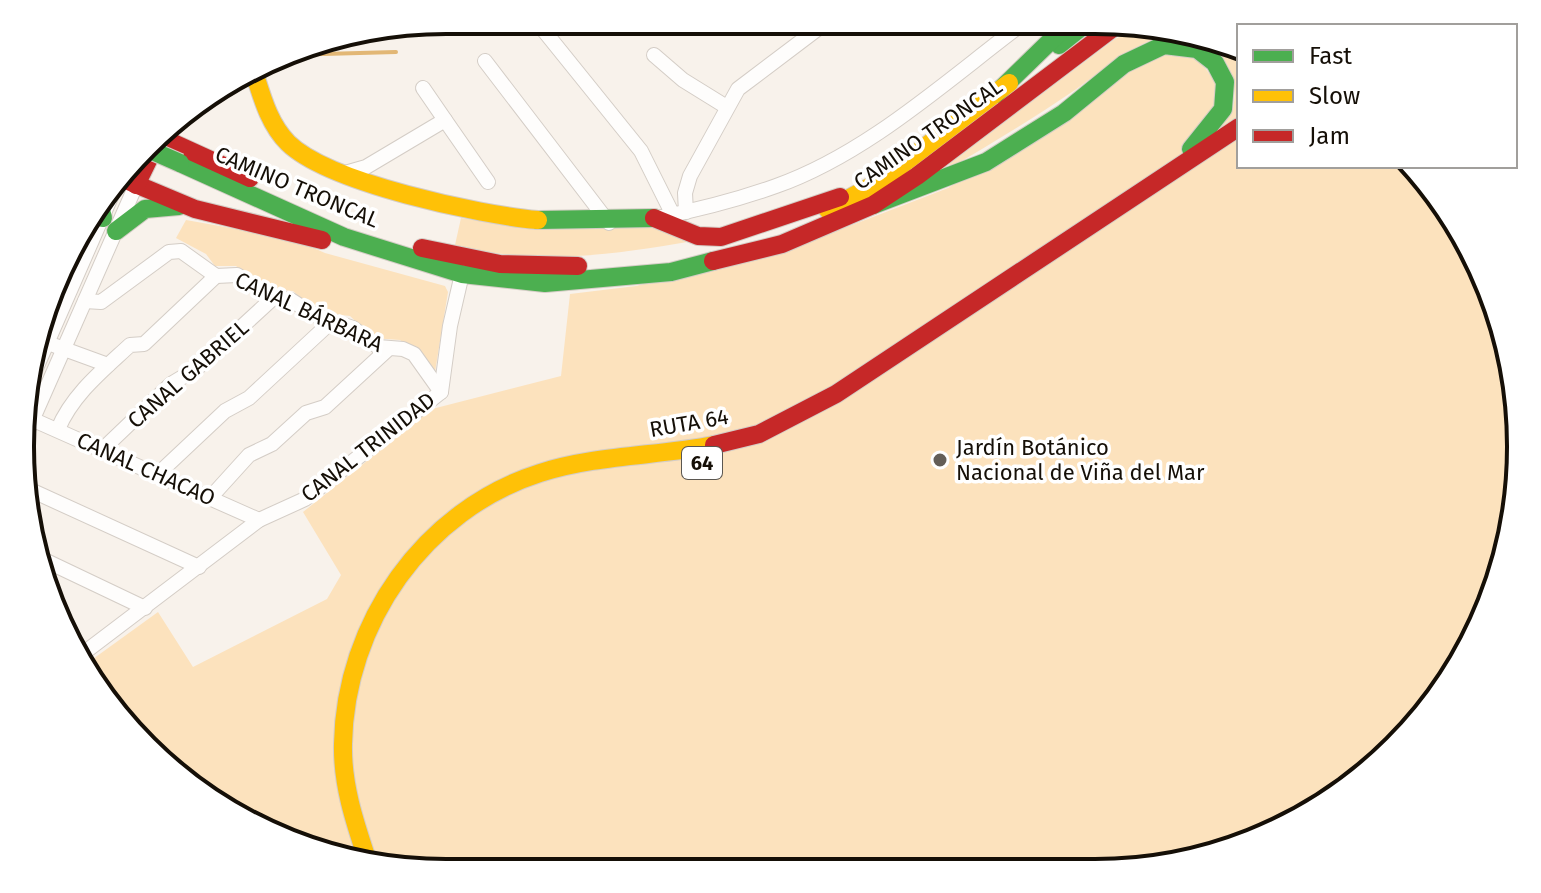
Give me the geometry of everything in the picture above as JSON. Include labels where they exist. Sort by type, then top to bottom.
[{"type":"main road","points":[[996,94],[1058,34]]},
{"type":"main road","name":"CAMINO TRONCAL","points":[[159,151],[182,155],[388,238],[500,264],[550,267],[664,259],[729,246],[844,204],[879,182],[1072,34]]},
{"type":"main road","name":"CAMINO TRONCAL","points":[[167,144],[182,155],[344,237],[462,274],[545,283],[671,272],[782,244],[873,205],[917,176],[1104,34]]},
{"type":"main road","points":[[873,205],[982,163],[1066,112],[1150,50],[1168,44],[1187,45],[1204,52],[1222,73],[1227,90],[1225,109],[1203,137],[1159,180]]},
{"type":"main road","points":[[257,80],[270,117],[281,136],[305,157],[411,198],[465,212],[534,222],[609,223],[654,218],[698,236],[721,237],[790,216],[879,182]]},
{"type":"main road","name":"RUTA 64","points":[[364,851],[349,809],[342,764],[342,721],[349,678],[363,636],[393,581],[438,530],[475,503],[535,474],[579,464],[723,444],[787,421],[880,365],[1237,128]]},
{"type":"main road","name":"RUTA 64","points":[[379,853],[371,836],[359,791],[355,745],[358,700],[370,657],[389,616],[418,572],[452,536],[502,503],[550,483],[591,475],[726,460],[792,436],[1237,145]]},
{"type":"main road","points":[[129,183],[195,209],[428,264]]},
{"type":"main road","points":[[106,217],[137,213],[155,206],[195,209]]},
{"type":"street","points":[[547,34],[641,151],[679,213]]},
{"type":"street","points":[[679,213],[690,176],[725,106],[750,76],[810,34]]},
{"type":"street","points":[[654,218],[778,186],[828,162],[863,142],[1008,34]]},
{"type":"street","points":[[654,55],[683,80],[725,106]]},
{"type":"street","points":[[485,61],[609,223]]},
{"type":"street","points":[[423,88],[488,182]]},
{"type":"street","points":[[345,173],[366,167],[445,120]]},
{"type":"street","points":[[76,266],[106,217]]},
{"type":"street","points":[[37,404],[85,301],[106,217]]},
{"type":"street","name":"CANAL BÁRBARA","points":[[85,301],[101,302],[175,251],[187,253],[216,276],[237,275],[273,298],[291,300],[331,322],[353,328],[387,350],[403,349],[414,354],[441,392]]},
{"type":"street","name":"CANAL TRINIDAD","points":[[88,650],[259,520],[305,499],[441,392],[450,326],[462,274]]},
{"type":"street","points":[[58,429],[69,403],[108,365],[130,345],[144,344],[216,276]]},
{"type":"street","name":"CANAL GABRIEL","points":[[103,449],[171,384],[196,369],[273,298]]},
{"type":"street","points":[[158,474],[225,411],[249,398],[331,322]]},
{"type":"street","points":[[47,343],[108,365]]},
{"type":"street","points":[[210,498],[249,455],[272,444],[306,413],[325,407],[387,350]]},
{"type":"street","name":"CANAL CHACAO","points":[[35,420],[259,520]]},
{"type":"street","points":[[37,493],[199,567]]},
{"type":"street","points":[[51,563],[145,608]]},
{"type":"shaded area","name":"Jardín Botánico Nacional de Viña del Mar","points":[[1123,35],[1156,39],[1128,52],[1075,90],[950,168],[949,164]]},
{"type":"shaded area","name":"Jardín Botánico Nacional de Viña del Mar","points":[[1175,50],[1196,59],[1233,109],[1234,88],[1226,63],[1219,53],[1237,60],[1237,168],[1398,168],[1422,195],[1452,240],[1476,289],[1499,366],[1506,420],[1506,473],[1493,553],[1476,604],[1452,653],[1422,698],[1386,738],[1346,774],[1301,804],[1252,828],[1201,845],[1121,858],[446,859],[393,855],[340,845],[289,828],[217,789],[155,738],[119,698],[93,659],[158,612],[193,667],[327,599],[341,575],[303,512],[432,409],[561,376],[570,294],[636,286],[821,237],[948,188],[1161,51]]},
{"type":"shaded area","points":[[461,218],[535,230],[651,225],[693,241],[603,254],[515,255],[455,245]]},
{"type":"shaded area","points":[[186,220],[293,239],[325,253],[445,286],[448,292],[435,372],[400,340],[373,338],[350,316],[317,312],[293,291],[263,288],[236,266],[215,266],[206,254],[176,238]]},
{"type":"waterway","points":[[320,54],[396,52]]},
{"type":"traffic: fast","points":[[996,94],[1058,34]]},
{"type":"traffic: fast","points":[[1059,45],[1073,34]]},
{"type":"traffic: fast","points":[[873,205],[986,162],[1064,113],[1124,64],[1164,45],[1197,49],[1215,63],[1225,82],[1223,109],[1191,149]]},
{"type":"traffic: fast","points":[[157,153],[180,163]]},
{"type":"traffic: fast","points":[[180,163],[344,237],[462,274],[545,283],[671,272],[713,261]]},
{"type":"traffic: fast","points":[[116,231],[145,209],[179,206]]},
{"type":"traffic: fast","points":[[538,220],[654,218]]},
{"type":"traffic: slow","points":[[257,81],[276,127],[288,143],[308,158],[370,184],[407,195],[538,220]]},
{"type":"traffic: slow","points":[[828,210],[879,182],[1009,83]]},
{"type":"traffic: slow","points":[[364,851],[345,774],[343,744],[347,699],[358,656],[376,615],[399,577],[427,543],[461,514],[498,490],[540,473],[605,459],[714,445]]},
{"type":"traffic: jam","points":[[713,261],[782,244],[873,205],[917,176],[1104,34]]},
{"type":"traffic: jam","points":[[714,445],[759,434],[836,394],[1237,128]]},
{"type":"traffic: jam","points":[[169,141],[250,178]]},
{"type":"traffic: jam","points":[[136,185],[146,164]]},
{"type":"traffic: jam","points":[[130,182],[195,209],[322,240]]},
{"type":"traffic: jam","points":[[654,218],[698,236],[721,237],[840,197]]},
{"type":"traffic: jam","points":[[422,248],[500,264],[578,266]]},
{"type":"place","name":"Jardín Botánico Nacional de Viña del Mar","points":[[940,460]]}]
